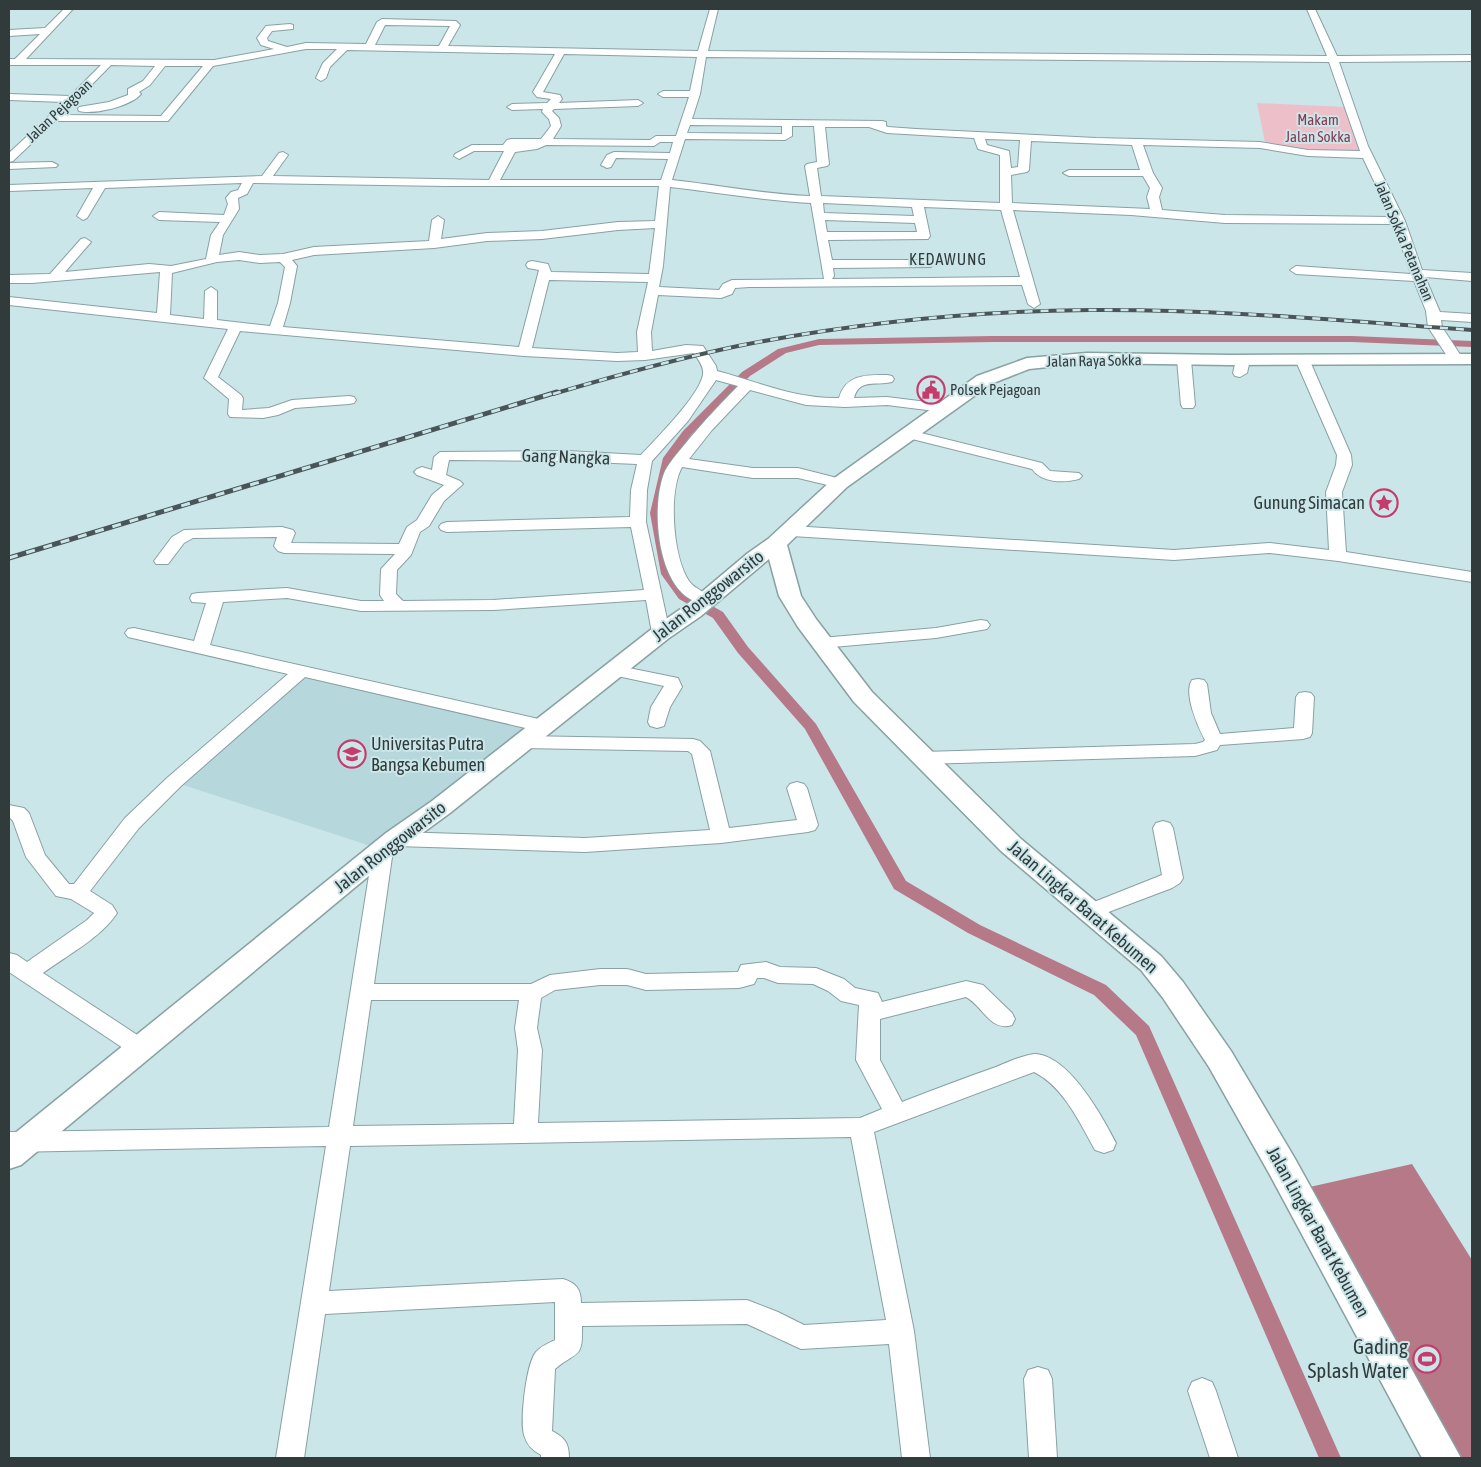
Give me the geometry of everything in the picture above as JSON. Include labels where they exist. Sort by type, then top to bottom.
[{"type":"main road","name":"Jalan Raya Sokka","points":[[777,550],[840,483],[984,380],[1026,364],[1087,358],[1184,360],[1241,367],[1302,359],[1454,350]]},
{"type":"main road","name":"Jalan Ronggowarsito","points":[[14,1147],[140,1048],[389,844],[441,807],[661,633],[777,550]]},
{"type":"main road","name":"Jalan Lingkar Barat Kebumen","points":[[777,550],[790,596],[821,643],[862,697],[1011,845],[1151,963],[1173,990],[1220,1059],[1282,1166],[1442,1458]]},
{"type":"street","points":[[14,62],[69,9]]},
{"type":"street","points":[[645,356],[644,332],[655,278],[665,183],[672,156],[695,94],[702,54],[714,9]]},
{"type":"street","name":"Jalan Sokka Petanahan","points":[[1311,9],[1333,59],[1367,155],[1399,221],[1433,316],[1435,327],[1454,350]]},
{"type":"street","points":[[439,22],[446,12]]},
{"type":"street","points":[[369,48],[382,22],[439,22],[455,25],[442,49]]},
{"type":"street","points":[[391,48],[410,22]]},
{"type":"street","points":[[285,49],[264,42],[262,38],[269,28],[290,27]]},
{"type":"street","points":[[11,35],[47,31]]},
{"type":"street","points":[[327,47],[332,36]]},
{"type":"street","points":[[14,62],[210,63],[306,46],[702,54],[1333,59],[1451,56],[1472,69]]},
{"type":"street","points":[[321,78],[323,68],[337,57],[344,47]]},
{"type":"street","points":[[1416,49],[1472,58]]},
{"type":"street","points":[[493,183],[512,148],[531,148],[546,142],[556,126],[556,121],[547,112],[557,98],[541,95],[538,92],[560,51]]},
{"type":"street","name":"Jalan Pejagoan","points":[[9,159],[109,62]]},
{"type":"street","points":[[115,92],[132,92],[148,83],[162,63]]},
{"type":"street","points":[[51,118],[166,118],[210,63]]},
{"type":"street","points":[[62,108],[102,108],[132,98],[136,94],[132,92]]},
{"type":"street","points":[[9,97],[97,94]]},
{"type":"street","points":[[663,94],[695,94]]},
{"type":"street","points":[[512,107],[638,103]]},
{"type":"street","points":[[38,130],[108,129],[121,119]]},
{"type":"street","points":[[685,122],[870,124],[887,130],[916,132],[1026,138],[1260,145],[1308,153],[1367,155]]},
{"type":"street","points":[[449,175],[459,156],[472,148],[506,148],[512,142],[654,143],[656,139],[680,137],[785,137],[787,136],[787,123]]},
{"type":"street","points":[[819,123],[823,164],[811,166],[830,282]]},
{"type":"street","points":[[978,135],[982,147],[1005,153],[1006,206],[1034,304]]},
{"type":"street","points":[[1005,172],[1023,170],[1026,138]]},
{"type":"street","points":[[1136,141],[1146,173],[1156,188],[1153,197],[1157,213]]},
{"type":"street","points":[[265,180],[283,155]]},
{"type":"street","points":[[607,165],[614,155],[672,156]]},
{"type":"street","points":[[459,156],[506,158]]},
{"type":"street","points":[[9,166],[52,165]]},
{"type":"street","points":[[1069,173],[1146,173]]},
{"type":"street","points":[[9,188],[449,175],[493,183],[665,183],[724,189],[767,198],[1006,206],[1157,213],[1225,219],[1399,221]]},
{"type":"street","points":[[208,262],[215,241],[233,209],[234,201],[232,199],[234,195],[243,192],[249,180]]},
{"type":"street","points":[[83,216],[102,185]]},
{"type":"street","points":[[822,236],[924,236],[917,203]]},
{"type":"street","points":[[159,216],[228,219]]},
{"type":"street","points":[[819,216],[921,220]]},
{"type":"street","points":[[434,244],[438,220]]},
{"type":"street","points":[[9,279],[54,277],[133,269],[161,268],[168,270],[240,256],[287,262],[314,251],[434,244],[482,237],[542,235],[568,230],[660,224]]},
{"type":"street","points":[[54,277],[84,242]]},
{"type":"street","points":[[275,330],[284,303],[287,262]]},
{"type":"street","points":[[826,264],[927,264]]},
{"type":"street","points":[[532,265],[548,269],[655,278]]},
{"type":"street","points":[[524,352],[548,269]]},
{"type":"street","points":[[163,318],[165,275],[168,270]]},
{"type":"street","points":[[1296,270],[1472,277]]},
{"type":"street","points":[[653,291],[721,294],[727,291],[728,287],[732,284],[1026,281]]},
{"type":"street","points":[[210,323],[211,291]]},
{"type":"street","points":[[9,301],[275,330],[524,352],[614,357],[645,356],[686,349],[698,349],[709,366],[708,382],[683,418],[645,460],[639,490],[638,522],[661,633]]},
{"type":"street","points":[[1433,316],[1472,318]]},
{"type":"street","points":[[236,326],[211,376],[211,378],[236,398],[235,414],[263,414],[274,412],[292,404],[349,400]]},
{"type":"street","points":[[1302,359],[1344,454],[1344,465],[1334,492],[1338,556]]},
{"type":"street","points":[[1184,360],[1188,405]]},
{"type":"street","points":[[710,374],[805,401],[878,402],[943,408]]},
{"type":"street","points":[[845,403],[847,392],[854,382],[859,380],[887,379]]},
{"type":"street","points":[[700,604],[680,581],[672,562],[666,526],[669,483],[673,469],[703,429],[746,383]]},
{"type":"street","points":[[909,434],[1037,466],[1043,474],[1048,476],[1074,476]]},
{"type":"street","name":"Gang Nangka","points":[[438,477],[444,456],[567,456],[645,460]]},
{"type":"street","points":[[679,462],[753,473],[798,473],[840,483]]},
{"type":"street","points":[[398,605],[388,595],[389,569],[401,558],[413,530],[423,523],[440,495],[455,484],[422,472]]},
{"type":"street","points":[[447,526],[638,522]]},
{"type":"street","points":[[162,561],[178,540],[190,534],[282,532],[287,534],[282,546],[284,548],[405,549]]},
{"type":"street","points":[[777,550],[1193,554],[1254,548],[1338,556],[1472,577]]},
{"type":"street","points":[[198,598],[294,594],[353,605],[398,605],[508,604],[652,595]]},
{"type":"street","points":[[200,649],[216,597]]},
{"type":"street","points":[[821,643],[936,633],[981,625]]},
{"type":"street","points":[[134,634],[301,672],[532,734],[692,745],[701,751],[721,836]]},
{"type":"street","points":[[614,670],[672,682],[673,687],[659,708],[657,722]]},
{"type":"street","points":[[76,892],[81,889],[132,823],[174,782],[301,672]]},
{"type":"street","points":[[1198,684],[1198,701],[1202,716],[1214,740]]},
{"type":"street","points":[[1214,740],[1304,733],[1305,696]]},
{"type":"street","points":[[923,758],[1195,750],[1210,746],[1214,740]]},
{"type":"street","points":[[290,1458],[361,992],[389,844],[585,845],[721,836],[808,825],[797,788]]},
{"type":"street","points":[[9,811],[16,813],[22,818],[36,857],[63,891],[76,892],[106,912],[95,925],[28,973]]},
{"type":"street","points":[[1091,911],[1165,883],[1173,878],[1163,828]]},
{"type":"street","points":[[9,961],[140,1048]]},
{"type":"street","points":[[361,992],[538,992],[550,983],[600,977],[627,977],[646,982],[739,980],[746,978],[749,971],[766,970],[778,975],[816,976],[836,985],[849,995],[868,997],[872,1003],[869,1013],[868,1060],[896,1114]]},
{"type":"street","points":[[869,1013],[966,989],[975,991],[1004,1019]]},
{"type":"street","points":[[525,1133],[530,1050],[526,1028],[531,992]]},
{"type":"street","points":[[14,1147],[339,1137],[861,1127],[1017,1068],[1035,1063],[1054,1074],[1071,1091],[1104,1142]]},
{"type":"street","points":[[861,1127],[901,1331],[916,1458]]},
{"type":"street","points":[[314,1303],[563,1290],[568,1294],[567,1347],[545,1360],[542,1364],[540,1378],[538,1434],[541,1440],[555,1448],[555,1458]]},
{"type":"street","points":[[568,1315],[747,1312],[769,1320],[801,1337],[901,1331]]},
{"type":"street","points":[[1038,1379],[1043,1458]]},
{"type":"street","points":[[1202,1390],[1224,1458]]},
{"type":"shaded area","name":"Universitas Putra Bangsa Kebumen","points":[[291,674],[534,726],[383,850],[174,782]]},
{"type":"shaded area","name":"Gading Splash Water","points":[[1412,1164],[1472,1260],[1472,1458],[1442,1458],[1283,1193]]},
{"type":"green space","name":"Makam Jalan Sokka","points":[[1257,103],[1346,107],[1360,152],[1300,150],[1265,142]]},
{"type":"waterway","points":[[1330,1458],[1143,1031],[1100,990],[974,929],[900,885],[811,727],[743,650],[718,615],[684,596],[668,574],[656,513],[669,458],[687,433],[746,374],[782,351],[819,342],[992,339],[1352,339],[1472,344]]},
{"type":"railway","points":[[553,394],[645,368],[738,346],[825,331],[958,316],[1090,310],[1186,311],[1472,330]]},
{"type":"railway","points":[[9,558],[557,392]]},
{"type":"place","name":"Polsek Pejagoan","points":[[931,390]]},
{"type":"place","name":"Gunung Simacan","points":[[1384,503]]},
{"type":"place","name":"Universitas Putra Bangsa Kebumen","points":[[352,754]]},
{"type":"place","name":"Gading Splash Water","points":[[1427,1359]]},
{"type":"district","name":"KEDAWUNG","points":[[948,259]]}]
